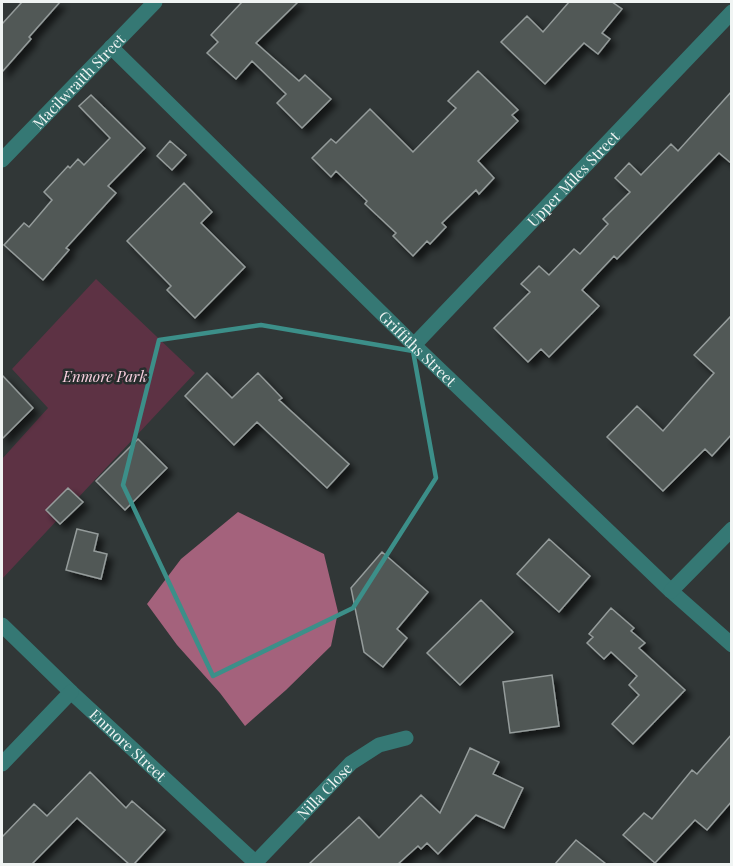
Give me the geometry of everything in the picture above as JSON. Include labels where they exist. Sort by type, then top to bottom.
[{"type":"street","name":"Macilwraith Street","points":[[2,160],[155,2]]},
{"type":"street","name":"Upper Miles Street","points":[[414,345],[732,12]]},
{"type":"street","name":"Griffiths Street","points":[[111,47],[414,345],[671,591],[732,645]]},
{"type":"street","points":[[671,591],[732,529]]},
{"type":"street","name":"Enmore Street","points":[[2,625],[256,864]]},
{"type":"street","points":[[2,764],[71,692]]},
{"type":"street","name":"Nilla Close","points":[[256,864],[351,763],[379,745],[406,738]]},
{"type":"highlighted area","points":[[261,325],[413,351],[436,478],[353,608],[213,676],[123,485],[159,340]]},
{"type":"green space","name":"Enmore Park","points":[[96,279],[195,373],[2,579],[2,459],[48,408],[12,369]]},
{"type":"shaded area","points":[[238,512],[324,554],[338,612],[331,646],[245,726],[220,693],[177,645],[147,604],[181,559]]},
{"type":"building","points":[[22,2],[60,2],[2,72],[2,24]]},
{"type":"building","points":[[242,2],[298,2],[256,43],[299,81],[305,75],[331,99],[302,128],[277,103],[286,94],[252,61],[236,79],[207,53],[218,42],[211,35]]},
{"type":"building","points":[[569,2],[612,2],[622,9],[602,33],[610,39],[598,54],[584,43],[545,84],[501,42],[527,16],[543,32]]},
{"type":"building","points":[[478,71],[518,110],[512,115],[518,121],[478,161],[494,178],[479,194],[476,190],[442,223],[446,227],[430,244],[427,241],[413,256],[393,236],[396,233],[365,204],[367,201],[336,171],[331,177],[312,158],[331,139],[336,143],[370,109],[413,152],[456,108],[448,101]]},
{"type":"building","points":[[732,91],[732,164],[719,153],[617,259],[614,256],[582,290],[599,306],[549,357],[541,349],[528,362],[494,328],[530,292],[521,284],[539,266],[549,275],[574,249],[580,254],[608,224],[603,219],[630,192],[615,178],[629,163],[641,175],[671,144],[678,151]]},
{"type":"building","points":[[91,95],[145,148],[108,186],[116,193],[66,248],[69,250],[43,280],[4,245],[24,223],[29,227],[52,200],[44,192],[68,166],[70,168],[78,159],[84,165],[110,138],[79,106]]},
{"type":"building","points":[[170,141],[186,155],[172,170],[157,156]]},
{"type":"building","points":[[184,183],[212,212],[201,223],[245,267],[195,318],[167,290],[171,286],[127,241]]},
{"type":"building","points":[[732,315],[732,434],[712,456],[705,449],[663,491],[607,437],[637,406],[663,431],[714,373],[694,355]]},
{"type":"building","points":[[207,373],[232,398],[258,373],[282,398],[279,400],[349,464],[327,488],[257,422],[234,445],[185,396]]},
{"type":"building","points":[[2,375],[33,408],[2,439]]},
{"type":"building","points":[[138,439],[167,468],[125,510],[96,481]]},
{"type":"building","points":[[68,488],[83,502],[60,524],[46,510]]},
{"type":"building","points":[[77,529],[98,534],[94,551],[107,554],[101,579],[66,570]]},
{"type":"building","points":[[549,539],[590,576],[559,612],[517,574]]},
{"type":"building","points":[[382,552],[428,592],[397,629],[407,638],[383,667],[364,652],[351,588]]},
{"type":"building","points":[[481,600],[513,632],[460,685],[427,653]]},
{"type":"building","points":[[611,608],[634,628],[631,631],[645,643],[639,648],[685,690],[633,744],[612,724],[639,695],[629,685],[637,676],[611,652],[604,659],[587,643],[593,637],[589,634]]},
{"type":"building","points":[[552,675],[559,726],[510,733],[503,682]]},
{"type":"building","points":[[732,734],[732,801],[707,830],[695,820],[655,863],[623,835],[644,813],[652,819],[692,770],[697,774]]},
{"type":"building","points":[[470,748],[499,762],[493,774],[523,788],[504,828],[476,815],[438,854],[427,843],[421,849],[418,846],[398,864],[309,864],[359,817],[379,838],[421,795],[440,813]]},
{"type":"building","points":[[90,772],[126,808],[132,801],[165,830],[134,864],[129,864],[77,818],[32,864],[2,864],[2,837],[34,804],[47,816]]},
{"type":"building","points":[[576,840],[606,864],[555,864]]}]
